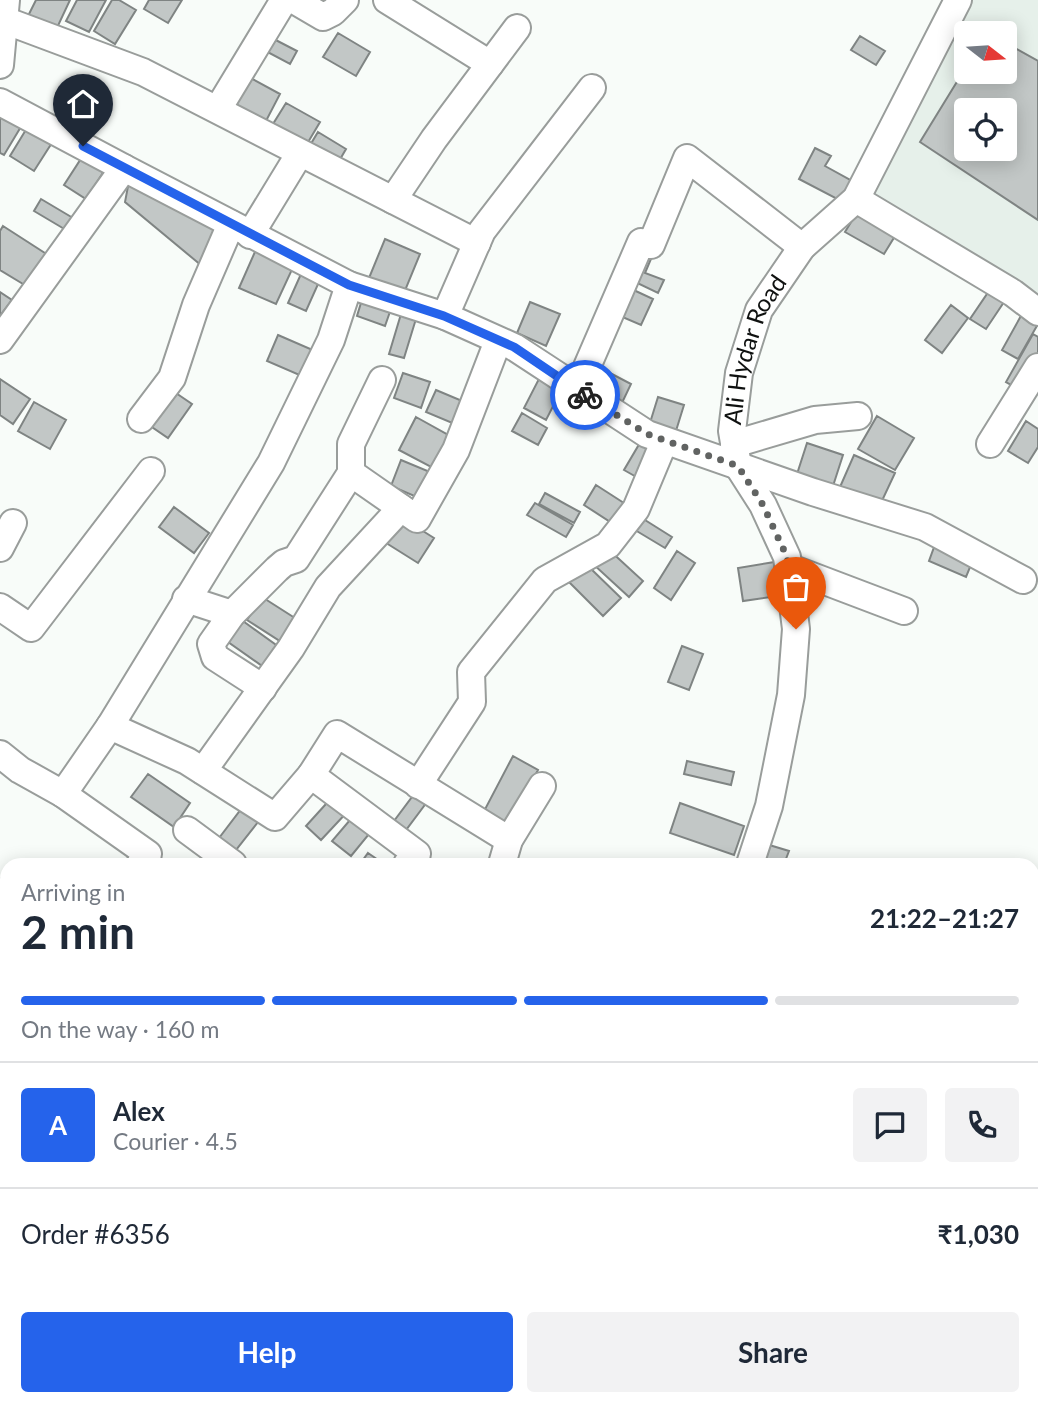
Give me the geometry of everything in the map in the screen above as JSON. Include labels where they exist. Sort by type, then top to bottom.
[{"type":"street","points":[[218,109],[284,0]]},
{"type":"street","points":[[294,0],[323,17],[333,12],[345,0]]},
{"type":"street","points":[[387,0],[490,64]]},
{"type":"street","name":"Ali Hydar Road","points":[[752,858],[769,806],[791,695],[796,629],[787,557],[736,455],[732,431],[739,373],[759,310],[802,247],[856,199],[958,0]]},
{"type":"street","points":[[0,65],[5,10],[218,109],[477,243]]},
{"type":"street","points":[[393,200],[434,139],[517,28]]},
{"type":"street","points":[[444,316],[482,231],[592,88]]},
{"type":"street","points":[[0,102],[349,285],[444,316],[514,347],[577,390],[664,442],[736,455],[925,527],[1023,580]]},
{"type":"street","points":[[141,419],[172,378],[196,305],[240,229],[300,153]]},
{"type":"street","points":[[577,390],[641,242],[651,245],[687,158],[802,247]]},
{"type":"street","points":[[0,340],[124,168]]},
{"type":"street","points":[[856,199],[1013,293],[1038,312]]},
{"type":"street","points":[[63,794],[110,726],[271,463],[331,340],[349,285]]},
{"type":"street","points":[[351,473],[416,519],[456,450],[498,341]]},
{"type":"street","points":[[990,444],[1038,367]]},
{"type":"street","points":[[262,688],[215,657],[211,644],[232,614],[284,563],[296,559],[351,473],[351,444],[383,380]]},
{"type":"street","points":[[736,455],[815,420],[858,416]]},
{"type":"street","points":[[418,785],[472,702],[471,672],[545,580],[608,545],[636,509],[664,442]]},
{"type":"street","points":[[0,607],[31,628],[151,471]]},
{"type":"street","points":[[203,771],[291,648],[328,587],[401,508]]},
{"type":"street","points":[[0,548],[13,523]]},
{"type":"street","points":[[788,567],[904,611]]},
{"type":"street","points":[[186,598],[232,614]]},
{"type":"street","points":[[110,726],[187,761],[275,817],[311,775],[337,734],[418,785],[505,852],[542,786]]},
{"type":"street","points":[[0,754],[20,770],[63,794],[148,854],[144,858]]},
{"type":"street","points":[[311,775],[417,854],[413,858]]},
{"type":"street","points":[[187,830],[225,858]]},
{"type":"shaded area","points":[[969,0],[1038,0],[1038,295],[869,197],[954,30],[954,84],[1017,84],[1017,21],[958,21]]},
{"type":"building","points":[[36,0],[70,0],[56,30],[28,16]]},
{"type":"building","points":[[77,0],[106,0],[89,32],[66,21]]},
{"type":"building","points":[[112,0],[119,0],[136,10],[115,44],[94,31]]},
{"type":"building","points":[[149,0],[182,0],[168,23],[144,9]]},
{"type":"building","points":[[338,33],[370,52],[356,76],[323,57]]},
{"type":"building","points":[[266,35],[297,51],[290,64],[260,48]]},
{"type":"building","points":[[860,36],[885,51],[876,65],[851,50]]},
{"type":"building","points":[[1017,49],[1038,61],[1038,220],[920,142],[956,84],[1017,84]]},
{"type":"building","points":[[245,75],[280,94],[266,121],[230,102]]},
{"type":"building","points":[[286,103],[320,122],[307,144],[273,124]]},
{"type":"building","points":[[0,117],[25,120],[4,155],[0,153]]},
{"type":"building","points":[[30,123],[55,138],[34,171],[10,156]]},
{"type":"building","points":[[318,132],[346,149],[335,168],[306,152]]},
{"type":"building","points":[[815,148],[831,156],[825,166],[852,181],[841,201],[799,179]]},
{"type":"building","points":[[86,151],[108,165],[86,199],[64,185]]},
{"type":"building","points":[[129,181],[221,229],[202,266],[125,202]]},
{"type":"building","points":[[41,199],[73,218],[66,230],[34,211]]},
{"type":"building","points":[[856,214],[895,236],[884,254],[845,232]]},
{"type":"building","points":[[3,226],[48,255],[28,287],[0,270],[0,231]]},
{"type":"building","points":[[385,239],[420,254],[404,293],[369,278]]},
{"type":"building","points":[[258,245],[295,263],[276,304],[239,288]]},
{"type":"building","points":[[641,256],[651,259],[645,273],[664,280],[658,293],[631,280]]},
{"type":"building","points":[[305,265],[323,273],[306,311],[288,303]]},
{"type":"building","points":[[625,286],[653,299],[641,325],[613,313]]},
{"type":"building","points":[[989,291],[1004,302],[986,329],[970,319]]},
{"type":"building","points":[[0,292],[12,300],[0,316]]},
{"type":"building","points":[[364,293],[393,303],[385,326],[357,316]]},
{"type":"building","points":[[530,302],[560,314],[546,346],[517,333]]},
{"type":"building","points":[[404,304],[419,309],[404,358],[389,354]]},
{"type":"building","points":[[951,305],[968,318],[942,353],[925,340]]},
{"type":"building","points":[[1022,314],[1038,324],[1018,359],[1002,350]]},
{"type":"building","points":[[1033,334],[1038,337],[1038,359],[1020,390],[1006,382]]},
{"type":"building","points":[[278,335],[315,351],[304,377],[267,361]]},
{"type":"building","points":[[591,363],[631,384],[621,405],[580,384]]},
{"type":"building","points":[[403,373],[430,382],[421,408],[394,398]]},
{"type":"building","points":[[542,373],[564,385],[546,420],[524,408]]},
{"type":"building","points":[[0,379],[30,399],[13,424],[0,415]]},
{"type":"building","points":[[170,389],[192,404],[168,438],[146,423]]},
{"type":"building","points":[[436,390],[467,403],[457,425],[426,412]]},
{"type":"building","points":[[658,397],[684,405],[675,434],[649,426]]},
{"type":"building","points":[[34,402],[66,420],[50,449],[18,431]]},
{"type":"building","points":[[522,413],[547,428],[538,445],[512,431]]},
{"type":"building","points":[[877,416],[914,438],[895,470],[858,449]]},
{"type":"building","points":[[416,417],[450,436],[433,468],[399,450]]},
{"type":"building","points":[[1026,421],[1038,429],[1038,447],[1028,463],[1008,451]]},
{"type":"building","points":[[644,436],[660,446],[640,479],[624,470]]},
{"type":"building","points":[[807,443],[843,455],[833,486],[797,474]]},
{"type":"building","points":[[854,455],[895,473],[880,505],[840,487]]},
{"type":"building","points":[[401,460],[430,472],[419,498],[391,486]]},
{"type":"building","points":[[596,485],[627,505],[615,525],[584,505]]},
{"type":"building","points":[[545,493],[580,512],[574,523],[539,504]]},
{"type":"building","points":[[535,503],[573,525],[566,537],[527,515]]},
{"type":"building","points":[[174,507],[209,533],[194,553],[159,527]]},
{"type":"building","points":[[637,515],[672,537],[665,548],[630,527]]},
{"type":"building","points":[[399,516],[434,538],[418,563],[383,541]]},
{"type":"building","points":[[937,539],[975,555],[966,577],[929,561]]},
{"type":"building","points":[[607,548],[643,581],[629,597],[593,564]]},
{"type":"building","points":[[677,551],[695,563],[671,600],[654,588]]},
{"type":"building","points":[[781,561],[785,595],[743,601],[738,568]]},
{"type":"building","points":[[587,565],[621,598],[603,616],[569,582]]},
{"type":"building","points":[[262,597],[298,620],[283,643],[247,620]]},
{"type":"building","points":[[236,616],[279,647],[265,668],[221,637]]},
{"type":"building","points":[[682,646],[703,654],[689,690],[668,682]]},
{"type":"building","points":[[513,756],[538,770],[507,828],[482,815]]},
{"type":"building","points":[[687,761],[734,772],[731,785],[684,774]]},
{"type":"building","points":[[148,774],[190,803],[174,827],[131,797]]},
{"type":"building","points":[[418,789],[430,798],[403,834],[391,825]]},
{"type":"building","points":[[335,794],[350,809],[321,840],[306,826]]},
{"type":"building","points":[[680,803],[744,826],[734,855],[670,833]]},
{"type":"building","points":[[245,804],[262,817],[232,855],[216,842]]},
{"type":"building","points":[[356,813],[374,828],[351,856],[332,841]]},
{"type":"building","points":[[766,844],[789,851],[786,858],[761,858]]},
{"type":"way so far","points":[[585,395],[664,442],[738,466],[763,505],[787,557],[796,629]]},
{"type":"route","points":[[83,146],[349,285],[444,316],[514,347],[585,395]]}]
